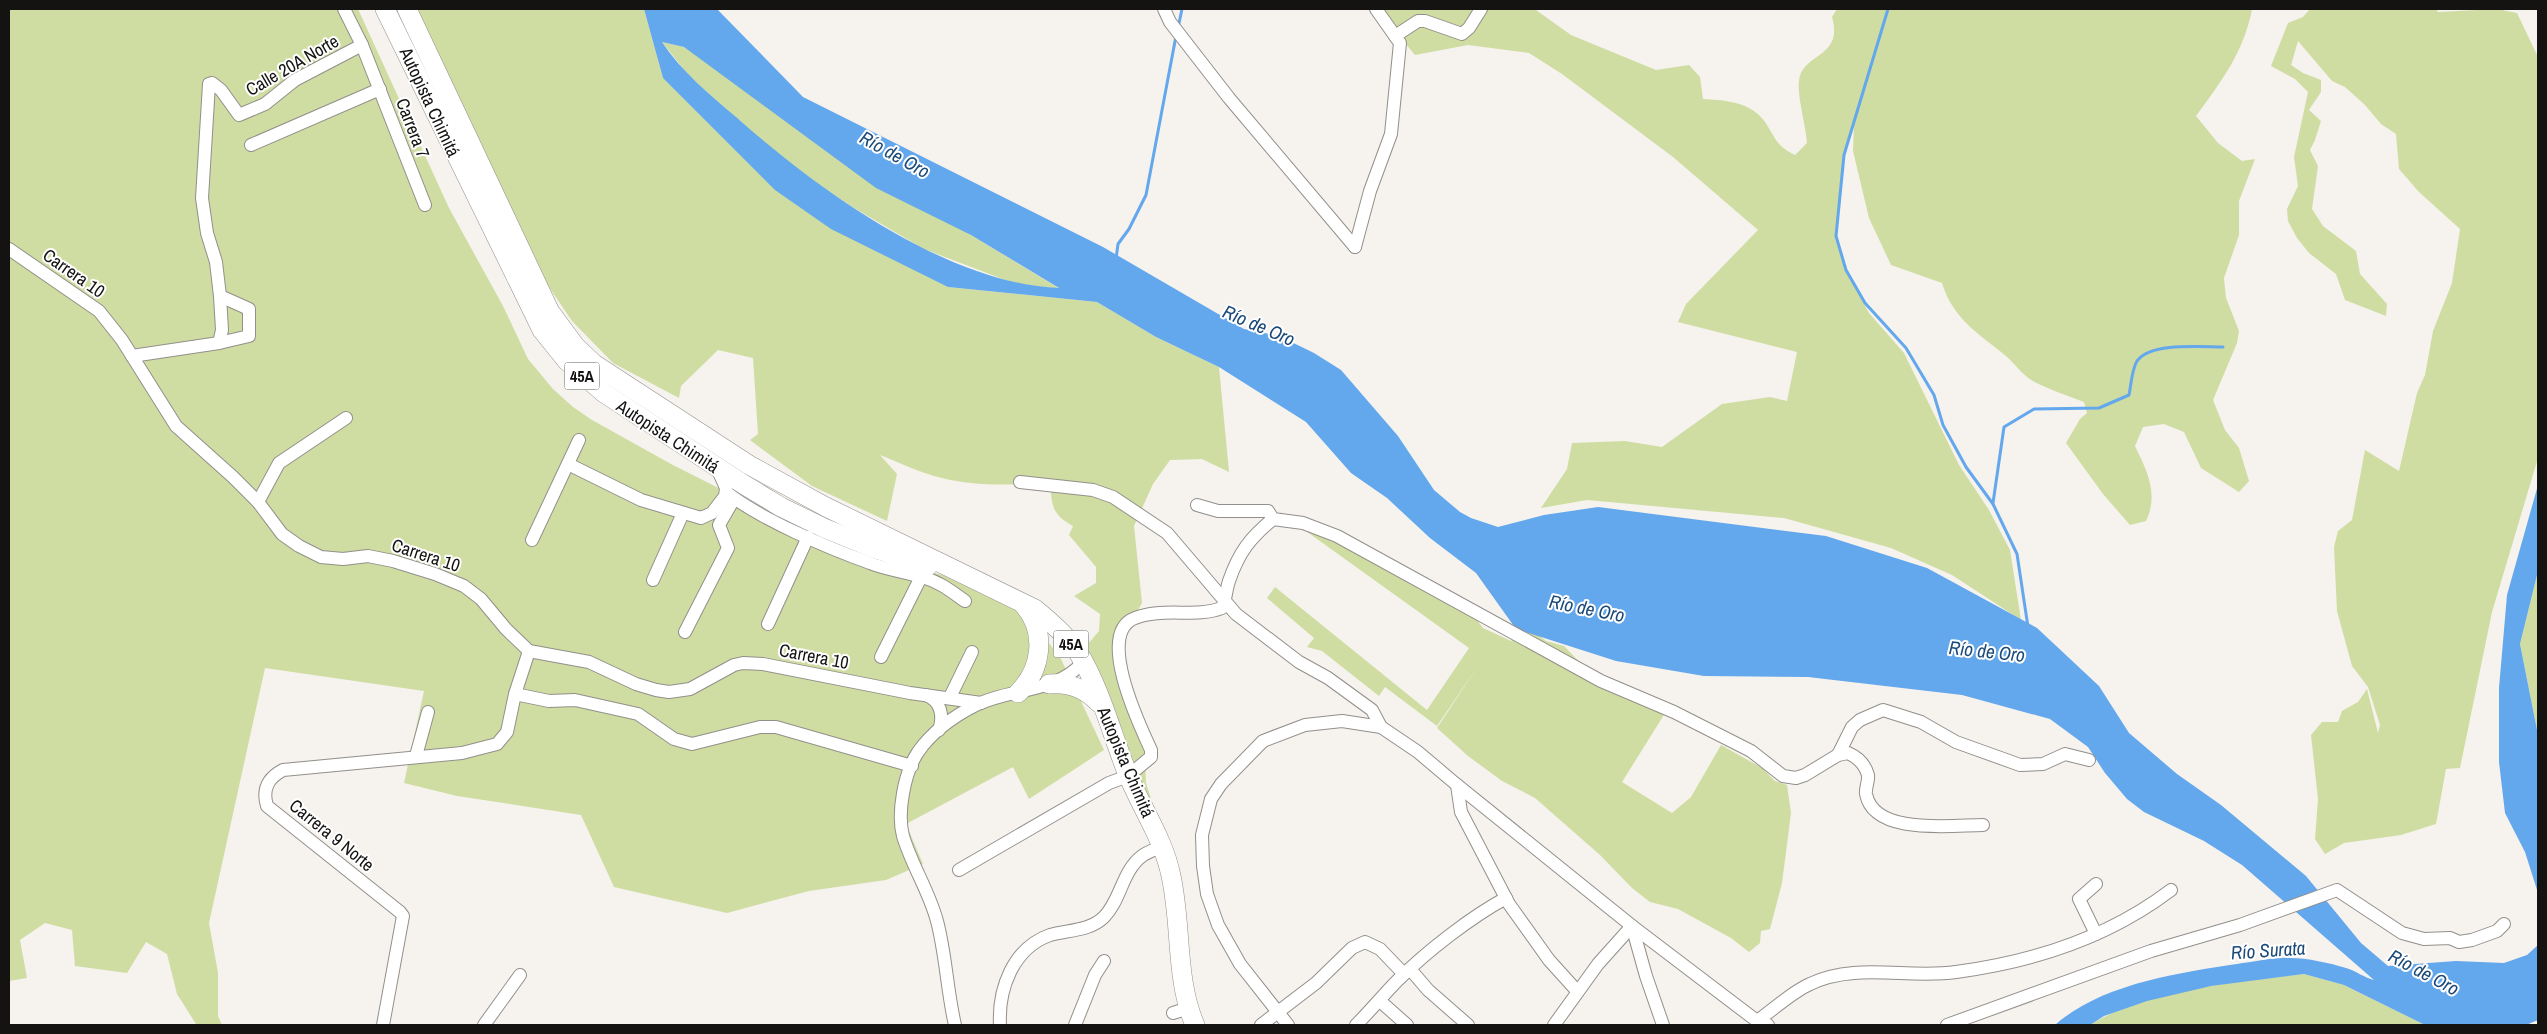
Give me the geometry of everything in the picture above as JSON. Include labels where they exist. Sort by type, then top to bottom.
[{"type":"highway","name":"Autopista Chimitá","points":[[385,9],[542,330],[567,361],[604,394],[717,468],[781,507],[824,528],[906,560],[949,568]]},
{"type":"highway","name":"Autopista Chimitá","points":[[407,9],[550,312],[575,346],[594,364],[620,382],[749,465],[826,507],[1036,609],[1052,623],[1077,651],[1108,717],[1128,776],[1163,846],[1171,875],[1176,905],[1186,1015]]},
{"type":"highway","points":[[1018,693],[1033,673],[1039,648],[1035,622],[1020,600]]},
{"type":"highway","points":[[1049,684],[1066,684],[1082,689],[1100,704],[1108,717]]},
{"type":"street","name":"Carrera 7","points":[[344,9],[362,45],[425,205]]},
{"type":"street","points":[[1164,9],[1170,22],[1229,98],[1355,247],[1370,191],[1391,134],[1400,43],[1376,9]]},
{"type":"street","points":[[1396,36],[1418,21],[1425,21],[1462,34],[1469,28],[1481,9]]},
{"type":"street","name":"Calle 20A Norte","points":[[220,296],[216,262],[207,233],[202,198],[211,82],[221,90],[239,115],[265,104],[296,80],[362,45]]},
{"type":"street","points":[[252,146],[380,89]]},
{"type":"street","name":"Carrera 10","points":[[9,249],[99,311],[132,356],[176,426],[258,502],[282,534],[299,546],[321,557],[343,559],[368,556],[393,561],[435,574],[464,586],[481,600],[529,650],[589,662],[636,684],[669,692],[690,690],[726,668],[743,663],[763,664],[924,695],[980,703]]},
{"type":"street","points":[[132,356],[219,343],[249,336],[249,309],[220,296],[222,330],[219,343]]},
{"type":"street","points":[[258,502],[280,463],[346,418]]},
{"type":"street","points":[[532,540],[579,440]]},
{"type":"street","points":[[568,464],[641,500],[701,518],[709,516],[730,496]]},
{"type":"street","points":[[717,468],[730,496],[808,537],[871,564],[921,577],[941,585],[965,600]]},
{"type":"street","points":[[1020,482],[1093,490],[1113,497],[1167,534],[1236,614],[1299,662],[1328,678],[1372,710],[1382,727],[1418,752],[1457,786],[1632,926],[1761,1024],[1809,984],[1827,978],[1850,972],[1925,976],[2021,960],[2096,934],[2147,908],[2170,890]]},
{"type":"street","points":[[684,632],[728,548],[719,526],[730,496]]},
{"type":"street","points":[[1197,506],[1218,511],[1268,512],[1273,519]]},
{"type":"street","points":[[652,580],[683,513]]},
{"type":"street","points":[[959,870],[1109,782],[1128,776],[1151,757],[1152,750],[1125,687],[1118,646],[1124,626],[1134,618],[1159,614],[1213,611],[1222,608],[1228,584],[1244,549],[1253,535],[1273,519],[1303,522],[1337,536],[1594,677],[1674,712],[1751,751],[1783,776],[1796,778],[1838,755],[1848,753],[1859,758],[1868,775],[1866,793],[1871,807],[1887,818],[1918,826],[1983,825]]},
{"type":"street","points":[[768,624],[808,537]]},
{"type":"street","points":[[881,656],[921,577]]},
{"type":"street","points":[[428,712],[416,756],[462,753],[497,744],[507,732],[515,694],[529,650]]},
{"type":"street","points":[[950,698],[972,652]]},
{"type":"street","points":[[955,1025],[937,922],[924,882],[903,834],[901,811],[904,789],[912,766],[918,753],[957,714],[980,703],[1049,684],[1070,674],[1083,662]]},
{"type":"street","points":[[515,694],[549,701],[576,700],[638,714],[674,739],[686,743],[692,744],[760,727],[776,727],[912,766]]},
{"type":"street","points":[[924,695],[933,698],[940,708],[942,719],[939,730]]},
{"type":"street","points":[[1838,755],[1852,727],[1860,720],[1883,710],[1922,722],[1956,742],[2020,765],[2043,764],[2064,754],[2089,760]]},
{"type":"street","points":[[1288,1025],[1240,964],[1218,925],[1207,894],[1202,866],[1202,834],[1211,800],[1220,784],[1263,741],[1305,725],[1342,721],[1382,727]]},
{"type":"street","name":"Carrera 9 Norte","points":[[383,1025],[403,916],[267,806],[265,790],[267,783],[274,774],[283,770],[416,756]]},
{"type":"street","points":[[1457,786],[1460,812],[1506,898],[1549,960],[1577,991]]},
{"type":"street","points":[[1000,1025],[999,1010],[1005,980],[1016,961],[1035,943],[1050,935],[1084,928],[1100,921],[1116,903],[1137,861],[1142,855],[1163,846]]},
{"type":"street","points":[[2096,884],[2079,898],[2096,934]]},
{"type":"street","points":[[1947,1025],[2142,954],[2280,911],[2335,891],[2343,893],[2402,932],[2424,939],[2450,938],[2459,942],[2472,940],[2497,931],[2504,924]]},
{"type":"street","points":[[1356,1025],[1407,971],[1437,945],[1490,907],[1506,898]]},
{"type":"street","points":[[1554,1025],[1577,991],[1632,926]]},
{"type":"street","points":[[1632,926],[1646,976],[1664,1025]]},
{"type":"street","points":[[1261,1025],[1316,983],[1352,948],[1365,942],[1380,949],[1468,1025]]},
{"type":"street","points":[[1075,1025],[1095,975],[1104,961]]},
{"type":"street","points":[[484,1025],[520,975]]},
{"type":"street","points":[[1380,1001],[1406,1025]]},
{"type":"green space","points":[[9,9],[358,9],[449,208],[503,306],[528,359],[553,389],[573,407],[592,420],[671,464],[760,509],[871,559],[943,575],[1027,614],[1061,659],[1104,750],[1029,799],[1013,767],[906,824],[923,864],[886,880],[809,891],[727,913],[614,887],[581,815],[457,796],[404,783],[424,691],[265,668],[209,923],[218,973],[218,1016],[222,1025],[196,1024],[177,994],[167,954],[146,942],[127,973],[75,966],[72,930],[45,923],[20,940],[27,978],[9,981]]},
{"type":"green space","points":[[414,9],[644,9],[663,78],[948,287],[1097,302],[1156,337],[1219,367],[1229,472],[1202,459],[1170,460],[1153,484],[1134,526],[1142,603],[1135,615],[1115,636],[1144,741],[1146,783],[1165,842],[1082,651],[1099,631],[1100,614],[1074,596],[1096,583],[1096,567],[1069,535],[1073,526],[1060,517],[1054,508],[1050,482],[996,484],[956,481],[911,468],[880,455],[897,474],[887,521],[812,486],[750,440],[758,434],[753,358],[718,350],[681,386],[679,398],[613,363],[572,321],[543,278]]},
{"type":"green space","points":[[1377,9],[1536,10],[1571,35],[1656,70],[1689,65],[1700,77],[1703,99],[1732,102],[1753,110],[1764,121],[1777,142],[1795,155],[1807,143],[1799,95],[1799,81],[1807,65],[1828,48],[1832,41],[1834,31],[1832,17],[1837,9],[2252,9],[2237,53],[2223,79],[2196,116],[2218,143],[2242,161],[2255,159],[2239,201],[2239,235],[2224,278],[2226,298],[2239,331],[2237,343],[2213,400],[2225,430],[2239,448],[2249,481],[2239,492],[2201,468],[2184,432],[2164,424],[2143,427],[2135,446],[2144,464],[2150,483],[2150,511],[2146,521],[2130,525],[2103,494],[2066,443],[2080,419],[2087,413],[2084,402],[2043,386],[2027,377],[1960,316],[1947,296],[1942,283],[1891,265],[1869,218],[1853,151],[1854,124],[1844,155],[1836,236],[1846,270],[1869,313],[1904,353],[1959,465],[1989,510],[2010,550],[2021,620],[1952,575],[1891,548],[1784,518],[1587,500],[1541,508],[1567,469],[1572,443],[1625,441],[1662,447],[1722,404],[1770,397],[1787,401],[1797,352],[1678,322],[1686,304],[1758,230],[1673,157],[1562,74],[1529,53],[1468,45],[1415,55]]},
{"type":"green space","points":[[2310,9],[2436,9],[2438,12],[2497,9],[2517,13],[2538,57],[2538,458],[2492,612],[2460,768],[2446,769],[2436,824],[2401,835],[2344,843],[2325,854],[2315,839],[2318,799],[2311,735],[2322,722],[2338,722],[2342,711],[2358,702],[2367,689],[2378,733],[2380,725],[2368,687],[2352,666],[2337,611],[2334,547],[2338,531],[2352,520],[2365,450],[2399,471],[2417,393],[2425,375],[2433,331],[2452,283],[2460,229],[2419,192],[2399,169],[2396,134],[2381,124],[2365,105],[2345,87],[2332,81],[2298,41],[2291,65],[2303,73],[2321,80],[2321,92],[2309,110],[2321,121],[2310,150],[2318,166],[2312,209],[2323,226],[2356,251],[2360,274],[2387,304],[2386,316],[2345,300],[2336,274],[2309,253],[2297,238],[2288,221],[2287,209],[2298,186],[2294,157],[2308,92],[2295,79],[2271,66],[2288,23],[2303,17]]},
{"type":"green space","points":[[662,42],[684,47],[971,235],[1060,289],[1013,283],[924,249],[854,208],[770,148],[689,76]]},
{"type":"green space","points":[[1278,511],[1474,616],[1483,628],[1511,641],[1527,627],[1546,641],[1564,646],[1598,681],[1667,710],[1622,782],[1672,813],[1691,797],[1721,745],[1762,768],[1775,781],[1787,785],[1791,813],[1782,883],[1770,929],[1761,931],[1760,943],[1749,952],[1731,938],[1678,909],[1650,902],[1632,888],[1600,855],[1535,798],[1502,781],[1468,756],[1437,728],[1478,666],[1437,726],[1385,687],[1379,696],[1322,651],[1307,647],[1314,638],[1267,598],[1275,587],[1427,710],[1469,648]]},
{"type":"green space","points":[[2538,571],[2538,735],[2520,644]]},
{"type":"green space","points":[[2304,974],[2344,985],[2425,1025],[2090,1025],[2112,1013],[2137,1003],[2165,995],[2222,984]]},
{"type":"water","name":"Río de Oro","points":[[644,9],[717,9],[803,97],[1103,247],[1244,329],[1279,336],[1314,353],[1341,370],[1398,436],[1434,490],[1460,512],[1471,518],[1498,527],[1544,515],[1598,507],[1826,536],[1927,568],[2037,628],[2099,686],[2129,733],[2177,774],[2221,805],[2306,876],[2361,943],[2388,966],[2456,961],[2504,963],[2527,955],[2538,945],[2538,1020],[2526,1025],[2425,1025],[2344,985],[2304,974],[2211,986],[2147,1001],[2104,1016],[2090,1025],[2055,1025],[2095,999],[2141,982],[2166,976],[2277,958],[2304,959],[2333,964],[2374,980],[2242,865],[2204,841],[2144,812],[2127,799],[2105,773],[2088,747],[2050,719],[1962,695],[1808,677],[1704,676],[1616,661],[1516,629],[1476,573],[1430,538],[1387,498],[1351,473],[1306,422],[1219,367],[1156,337],[1097,302],[948,287],[831,229],[775,190],[663,78]],"holes":[[[662,42],[684,47],[876,188],[971,235],[1059,288],[1017,282],[973,270],[929,251],[886,228],[845,202],[805,174],[716,100],[687,73]]]},
{"type":"water","points":[[2538,485],[2538,571],[2520,644],[2538,735],[2538,893],[2525,852],[2505,813],[2499,762],[2499,688],[2507,595]]},
{"type":"waterway","points":[[1178,28],[1182,9]]},
{"type":"waterway","points":[[1888,9],[1844,155],[1836,236],[1846,270],[1865,303],[1906,348],[1934,395],[1943,425],[1966,467],[1993,504],[2017,554],[2028,627]]},
{"type":"waterway","points":[[1116,259],[1118,244],[1129,229],[1146,195],[1176,36]]},
{"type":"waterway","points":[[1993,503],[2004,427],[2034,409],[2099,408],[2129,395],[2135,364],[2144,355],[2153,351],[2190,346],[2223,347]]},
{"type":"water label","name":"Río Surata","points":[[2268,950]]}]
